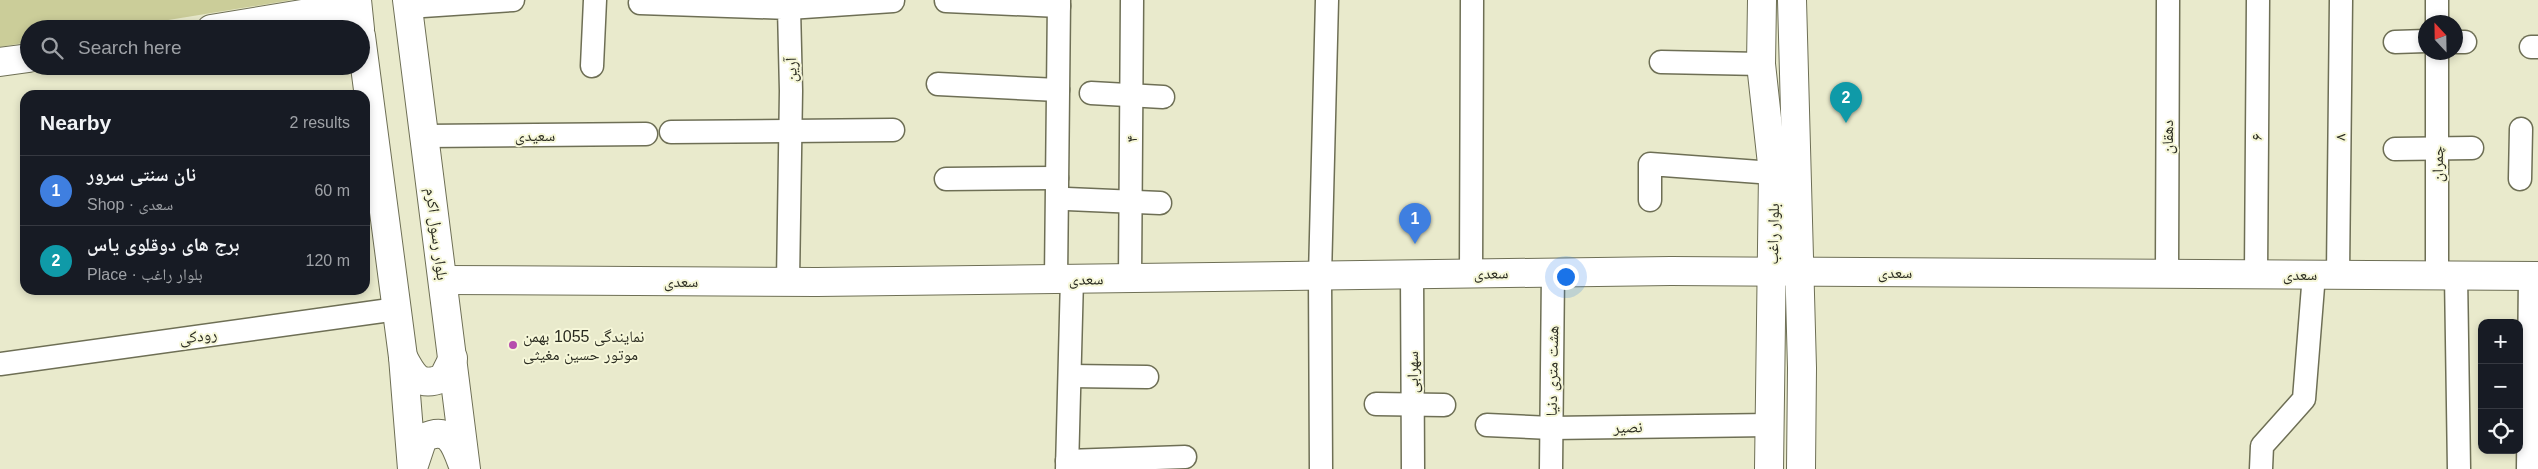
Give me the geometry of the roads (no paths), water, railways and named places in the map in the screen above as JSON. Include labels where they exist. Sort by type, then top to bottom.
[{"type":"street","points":[[408,4],[513,0]]},
{"type":"street","points":[[592,66],[595,0]]},
{"type":"street","name":"۴","points":[[1130,278],[1132,0]]},
{"type":"street","points":[[1321,469],[1320,276],[1327,0]]},
{"type":"street","points":[[1471,274],[1472,0]]},
{"type":"street","name":"بلوار راغب","points":[[1762,0],[1761,64],[1785,271],[1802,368],[1801,469]]},
{"type":"street","name":"بلوار راغب","points":[[1769,469],[1770,425],[1785,271],[1792,0]]},
{"type":"street","name":"دهقان","points":[[2167,273],[2168,0]]},
{"type":"street","name":"۶","points":[[2256,274],[2258,0]]},
{"type":"street","name":"۸","points":[[2262,469],[2262,446],[2304,399],[2326,274],[2341,0]]},
{"type":"street","points":[[2437,15],[2438,0]]},
{"type":"street","points":[[640,3],[789,8],[893,1]]},
{"type":"street","points":[[946,1],[1059,3],[1057,178],[1070,376],[1067,465],[1185,458]]},
{"type":"street","name":"بلوار رسول اکرم","points":[[408,4],[453,358],[465,469]]},
{"type":"street","name":"آرین","points":[[788,282],[789,8]]},
{"type":"street","points":[[284,20],[358,11]]},
{"type":"street","points":[[2394,42],[2418,41]]},
{"type":"street","points":[[0,62],[20,59]]},
{"type":"street","name":"چمران","points":[[2437,60],[2437,149],[2459,469]]},
{"type":"street","points":[[1661,62],[1761,64]]},
{"type":"street","points":[[366,75],[368,90]]},
{"type":"street","points":[[938,84],[1058,90]]},
{"type":"street","points":[[1091,93],[1163,97]]},
{"type":"street","points":[[370,104],[403,357],[412,469]]},
{"type":"street","points":[[2520,179],[2529,151],[2521,129]]},
{"type":"street","points":[[671,132],[893,130]]},
{"type":"street","name":"سعیدی","points":[[424,136],[646,134]]},
{"type":"street","points":[[2395,149],[2472,148]]},
{"type":"street","points":[[1650,200],[1650,164],[1773,173]]},
{"type":"street","points":[[946,180],[1057,178]]},
{"type":"street","points":[[1067,199],[1160,203]]},
{"type":"street","name":"سعدی","points":[[443,280],[788,282],[1554,272],[1785,271],[2534,276]]},
{"type":"street","name":"هشت متری دنیا","points":[[1551,469],[1554,272]]},
{"type":"street","name":"سهرابی","points":[[1412,274],[1413,469]]},
{"type":"street","points":[[2528,469],[2534,276]]},
{"type":"street","name":"رودکی","points":[[0,364],[397,309]]},
{"type":"street","points":[[403,357],[412,374],[422,381],[433,382],[443,378],[453,358]]},
{"type":"street","points":[[1070,376],[1147,377]]},
{"type":"street","points":[[1376,404],[1444,405]]},
{"type":"street","name":"نصیر","points":[[1487,425],[1551,428],[1770,425]]},
{"type":"street","points":[[412,469],[423,438],[436,432],[447,435],[456,448],[465,469]]},
{"type":"place","name":"برج های دوقلوی یاس","points":[[1846,123]]},
{"type":"place","name":"نان سنتی سرور","points":[[1415,244]]},
{"type":"place","name":"نمایندگی 1055 بهمن موتور حسین مغیثی","points":[[513,345]]}]
